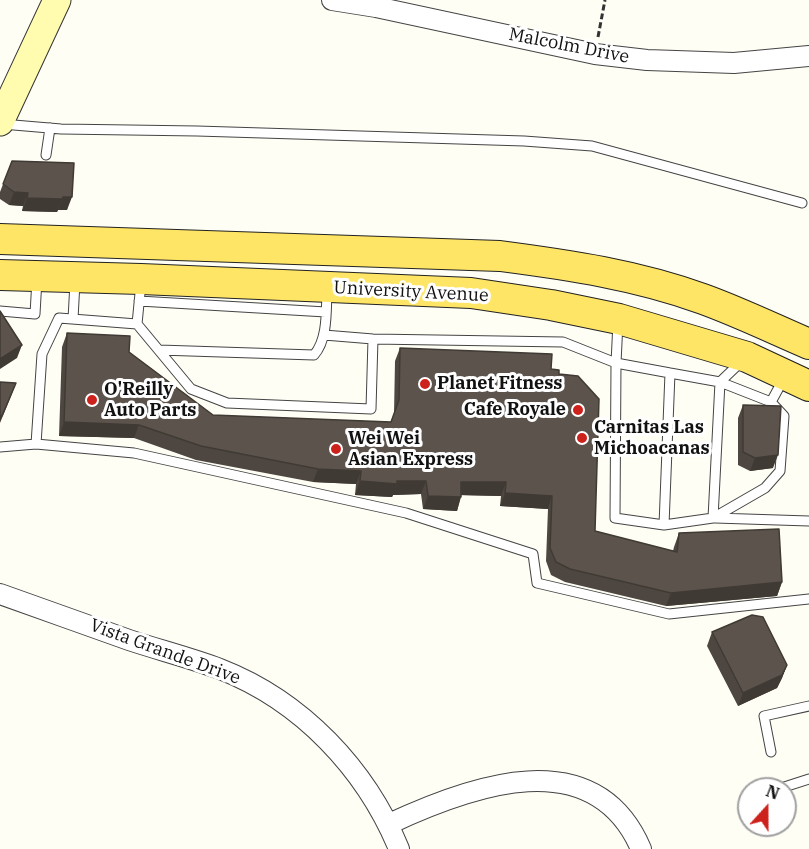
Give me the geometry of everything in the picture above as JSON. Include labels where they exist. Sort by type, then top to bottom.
[{"type":"main road","name":"University Avenue","points":[[0,239],[500,256],[618,274],[703,299],[809,344]]},
{"type":"main road","name":"University Avenue","points":[[0,275],[76,277],[140,290],[326,299],[471,293],[551,305],[619,319],[747,357],[797,380]]},
{"type":"street","points":[[0,123],[57,0]]},
{"type":"street","name":"Malcolm Drive","points":[[332,0],[376,4],[595,54],[647,60],[734,63],[809,56]]},
{"type":"street","name":"Vista Grande Drive","points":[[0,594],[129,640],[221,669],[262,689],[295,710],[326,738],[355,772],[389,825],[399,849]]},
{"type":"street","points":[[389,825],[449,798],[496,786],[550,781],[577,786],[602,798],[629,825],[641,849]]},
{"type":"lane","points":[[0,123],[50,128],[513,141],[592,146],[802,203]]},
{"type":"lane","points":[[46,154],[50,128]]},
{"type":"lane","points":[[0,311],[35,314],[37,276]]},
{"type":"lane","points":[[73,319],[76,277]]},
{"type":"lane","points":[[140,290],[137,324],[191,389],[227,403],[372,409],[373,339]]},
{"type":"lane","points":[[159,350],[310,356],[317,352],[324,335],[326,299]]},
{"type":"lane","points":[[36,444],[42,354],[58,318],[137,324]]},
{"type":"lane","points":[[619,319],[616,363],[615,518],[664,525],[713,518],[809,521]]},
{"type":"lane","points":[[324,335],[373,339],[563,342],[616,363],[720,382],[771,402],[784,416],[780,471],[765,488],[713,518]]},
{"type":"lane","points":[[713,518],[720,382],[747,357]]},
{"type":"lane","points":[[664,525],[670,373]]},
{"type":"lane","points":[[771,402],[797,380]]},
{"type":"lane","points":[[0,447],[36,444],[134,453],[406,513],[533,554],[537,583],[669,614],[809,599]]},
{"type":"lane","points":[[771,752],[764,716],[809,706]]},
{"type":"path","points":[[595,54],[605,0]]},
{"type":"building","points":[[12,161],[74,163],[72,197],[27,198],[28,193],[14,192],[3,184]]},
{"type":"building","points":[[0,311],[22,345],[0,359]]},
{"type":"building","points":[[67,333],[130,336],[129,352],[213,415],[391,422],[399,400],[400,348],[552,354],[551,369],[559,370],[559,374],[578,376],[599,399],[595,531],[677,552],[679,533],[779,529],[782,582],[671,593],[570,569],[556,562],[550,548],[552,496],[505,493],[506,482],[461,482],[461,497],[428,496],[426,481],[397,481],[397,484],[360,481],[361,471],[318,469],[201,446],[139,425],[64,422]]},
{"type":"building","points":[[0,382],[16,383],[2,416],[0,416]]},
{"type":"building","points":[[743,405],[781,406],[778,455],[755,458],[743,452]]},
{"type":"building","points":[[752,615],[763,617],[787,665],[782,675],[743,693],[712,632]]},
{"type":"place","name":"Planet Fitness","points":[[425,384]]},
{"type":"place","name":"O'Reilly Auto Parts","points":[[92,400]]},
{"type":"place","name":"Cafe Royale","points":[[578,410]]},
{"type":"place","name":"Carnitas Las Michoacanas","points":[[582,438]]},
{"type":"place","name":"Wei Wei Asian Express","points":[[336,449]]}]
